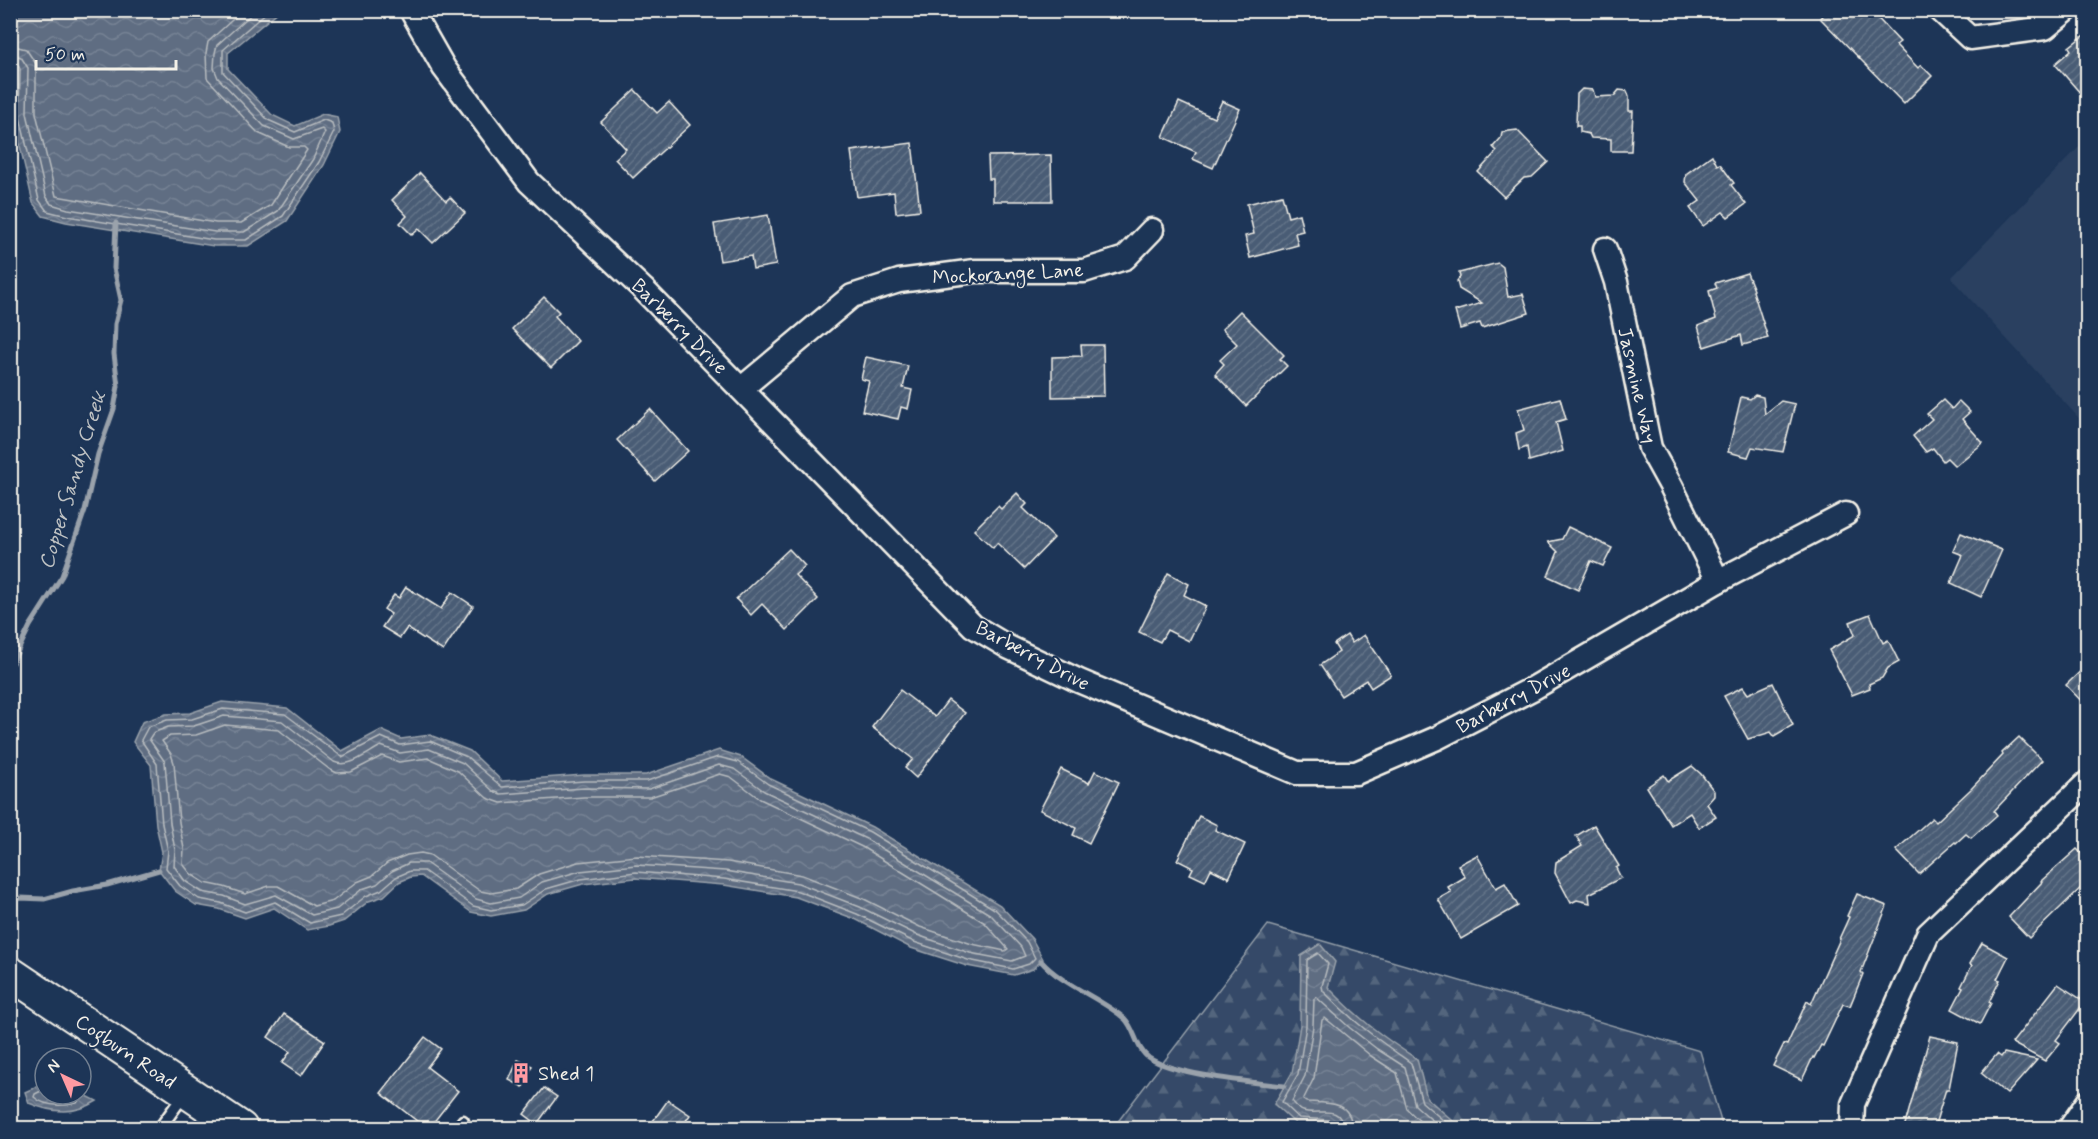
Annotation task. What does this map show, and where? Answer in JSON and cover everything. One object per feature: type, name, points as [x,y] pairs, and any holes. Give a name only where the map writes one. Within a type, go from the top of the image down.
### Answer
[{"type":"street","name":"Barberry Drive","points":[[411,10],[444,68],[529,182],[643,289],[973,626],[1008,647],[1079,681],[1297,773],[1356,773],[1437,738],[1575,666],[1718,581],[1846,514]]},
{"type":"street","points":[[1940,10],[1970,38],[2045,28],[2067,10]]},
{"type":"street","name":"Mockorange Lane","points":[[742,388],[852,296],[870,289],[898,281],[975,270],[1084,271],[1125,258],[1152,230]]},
{"type":"street","name":"Jasmine Way","points":[[1605,249],[1616,282],[1650,448],[1718,581]]},
{"type":"street","points":[[1852,1128],[1853,1104],[1928,934],[2088,782]]},
{"type":"street","name":"Cogburn Road","points":[[10,973],[241,1128]]},
{"type":"street","points":[[2070,1128],[2088,1102]]},
{"type":"lane","points":[[160,1128],[186,1091]]},
{"type":"shaded area","points":[[2087,139],[2087,427],[1951,278]]},
{"type":"green space","points":[[1268,925],[1700,1051],[1723,1128],[1113,1128]]},
{"type":"water","points":[[10,11],[279,11],[228,53],[228,69],[272,115],[295,126],[323,114],[337,117],[340,132],[324,165],[287,221],[248,246],[214,246],[66,222],[43,216],[33,203],[13,115],[15,71],[11,63]]},
{"type":"water","points":[[222,702],[287,708],[342,751],[381,730],[401,739],[430,735],[470,751],[502,781],[584,775],[646,775],[719,750],[741,757],[771,779],[872,827],[1000,905],[1032,939],[1043,959],[1033,969],[1014,975],[967,966],[911,948],[855,919],[796,897],[724,885],[635,878],[583,884],[548,894],[524,910],[491,916],[471,912],[421,876],[411,877],[399,882],[384,896],[369,901],[344,921],[307,930],[274,908],[245,918],[219,909],[196,905],[175,891],[159,870],[162,852],[156,825],[151,765],[133,742],[142,722],[166,714],[190,713]]},
{"type":"water","points":[[1320,944],[1335,962],[1328,987],[1370,1026],[1417,1059],[1427,1098],[1461,1128],[1344,1128],[1297,1125],[1274,1104],[1292,1073],[1300,1025],[1301,956]]},
{"type":"water","points":[[33,1088],[33,1104],[29,1103],[25,1092]]},
{"type":"water","points":[[38,1106],[89,1106],[63,1111]]},
{"type":"building","points":[[1827,10],[1870,10],[1900,42],[1896,45],[1918,68],[1921,65],[1932,76],[1904,104],[1820,18]]},
{"type":"building","points":[[2088,32],[2088,102],[2055,64],[2071,50],[2069,47]]},
{"type":"building","points":[[1582,89],[1593,90],[1595,97],[1614,96],[1619,90],[1627,91],[1629,111],[1633,111],[1631,151],[1611,151],[1611,139],[1591,138],[1589,134],[1580,132],[1580,126],[1576,126],[1577,94]]},
{"type":"building","points":[[635,90],[657,113],[669,102],[690,125],[633,178],[615,159],[626,149],[601,122]]},
{"type":"building","points":[[1222,101],[1240,109],[1213,168],[1193,159],[1196,152],[1163,137],[1179,102],[1214,118]]},
{"type":"building","points":[[1517,130],[1548,162],[1532,177],[1524,178],[1504,197],[1478,172],[1497,151],[1493,147],[1501,138],[1502,132]]},
{"type":"building","points":[[912,143],[920,210],[896,213],[894,192],[857,197],[851,151]]},
{"type":"building","points":[[1051,155],[1052,201],[993,201],[993,179],[989,179],[988,156]]},
{"type":"building","points":[[1712,155],[1717,165],[1720,164],[1734,183],[1731,185],[1746,204],[1728,217],[1723,212],[1703,226],[1690,208],[1700,201],[1685,182],[1686,174]]},
{"type":"building","points":[[420,173],[446,201],[450,197],[465,213],[433,243],[419,229],[412,235],[400,223],[407,216],[392,200]]},
{"type":"building","points":[[1282,195],[1288,217],[1299,214],[1303,231],[1295,233],[1298,245],[1250,258],[1245,236],[1254,234],[1247,204]]},
{"type":"building","points":[[768,215],[776,265],[753,269],[751,256],[720,261],[714,224]]},
{"type":"building","points":[[1498,263],[1503,267],[1508,297],[1523,294],[1529,313],[1482,328],[1480,323],[1460,329],[1455,311],[1482,303],[1459,289],[1457,281],[1460,277],[1459,273]]},
{"type":"building","points":[[1747,273],[1768,338],[1743,345],[1741,335],[1704,347],[1698,326],[1716,319],[1709,291],[1717,288],[1715,283]]},
{"type":"building","points":[[544,297],[559,312],[555,316],[578,341],[551,368],[512,329]]},
{"type":"building","points":[[1240,311],[1284,355],[1280,359],[1287,366],[1246,406],[1215,374],[1224,364],[1220,360],[1237,344],[1222,329]]},
{"type":"building","points":[[1081,345],[1103,345],[1104,396],[1052,397],[1052,357],[1082,356]]},
{"type":"building","points":[[866,357],[908,366],[903,388],[912,390],[908,409],[901,407],[898,419],[862,411],[869,381],[861,379]]},
{"type":"building","points":[[1755,395],[1763,397],[1765,414],[1781,401],[1795,404],[1783,452],[1752,447],[1748,457],[1728,452],[1741,397],[1750,399]]},
{"type":"building","points":[[1560,398],[1566,419],[1556,422],[1563,451],[1529,461],[1527,447],[1519,450],[1516,433],[1524,430],[1518,409]]},
{"type":"building","points":[[1943,400],[1952,409],[1959,401],[1970,412],[1962,419],[1983,443],[1955,466],[1947,458],[1943,461],[1933,448],[1926,452],[1913,436],[1932,419],[1927,414]]},
{"type":"building","points":[[650,409],[688,451],[655,481],[617,440]]},
{"type":"building","points":[[1017,493],[1027,504],[1023,508],[1054,538],[1024,569],[997,543],[993,548],[974,530],[998,506],[1001,509]]},
{"type":"building","points":[[1568,527],[1612,548],[1603,566],[1591,561],[1578,590],[1548,576],[1558,552],[1548,542],[1562,539]]},
{"type":"building","points":[[1961,533],[2002,550],[1981,597],[1951,583],[1963,555],[1953,551]]},
{"type":"building","points":[[789,549],[805,566],[795,575],[818,599],[787,630],[762,604],[751,615],[736,599]]},
{"type":"building","points":[[1168,573],[1189,584],[1184,595],[1206,606],[1189,641],[1167,630],[1160,642],[1139,632]]},
{"type":"building","points":[[406,587],[441,609],[452,592],[473,606],[443,651],[407,628],[400,638],[382,627],[391,614],[384,609],[394,595],[399,598]]},
{"type":"building","points":[[1870,614],[1883,643],[1888,640],[1899,662],[1888,668],[1882,678],[1869,684],[1870,688],[1852,695],[1829,650],[1855,635],[1850,622]]},
{"type":"building","points":[[1347,635],[1352,643],[1364,635],[1391,675],[1371,688],[1366,680],[1341,696],[1320,665],[1339,652],[1334,644]]},
{"type":"building","points":[[2088,664],[2088,708],[2066,685]]},
{"type":"building","points":[[1773,683],[1793,725],[1774,736],[1771,732],[1748,739],[1724,696],[1743,687],[1748,694]]},
{"type":"building","points":[[900,690],[935,717],[948,700],[965,713],[916,778],[905,768],[913,759],[872,727]]},
{"type":"building","points":[[2019,737],[2042,760],[1994,811],[1997,815],[1971,838],[1966,834],[1955,842],[1919,874],[1896,850],[1932,818],[1936,822],[1971,789]]},
{"type":"building","points":[[1692,766],[1714,791],[1714,796],[1707,804],[1716,817],[1699,828],[1690,813],[1671,825],[1647,787],[1664,775],[1668,781]]},
{"type":"building","points":[[1061,769],[1089,783],[1095,771],[1119,782],[1089,843],[1073,835],[1076,828],[1040,810]]},
{"type":"building","points":[[1199,816],[1217,825],[1215,830],[1245,844],[1229,878],[1211,869],[1205,881],[1190,874],[1193,868],[1177,860]]},
{"type":"building","points":[[1594,825],[1619,866],[1616,868],[1621,878],[1589,894],[1590,903],[1577,900],[1571,903],[1555,873],[1556,862],[1582,846],[1576,836]]},
{"type":"building","points":[[2077,849],[2088,860],[2088,881],[2029,938],[2009,917],[2041,881]]},
{"type":"building","points":[[1477,855],[1496,888],[1505,883],[1518,906],[1461,939],[1438,899],[1451,892],[1448,887],[1465,877],[1458,865]]},
{"type":"building","points":[[1857,894],[1887,906],[1850,1006],[1843,1004],[1823,1046],[1821,1045],[1813,1057],[1802,1080],[1773,1066],[1784,1044],[1787,1045],[1807,1001],[1811,1004]]},
{"type":"building","points":[[1982,943],[2008,957],[1997,979],[2000,980],[1989,1002],[1991,1003],[1980,1024],[1952,1009],[1963,988],[1961,987],[1972,965],[1970,964]]},
{"type":"building","points":[[2058,984],[2085,1002],[2056,1040],[2060,1043],[2045,1061],[2012,1043]]},
{"type":"building","points":[[284,1014],[325,1041],[301,1076],[282,1063],[290,1052],[268,1037]]},
{"type":"building","points":[[1930,1036],[1958,1042],[1949,1089],[1946,1089],[1934,1128],[1904,1128]]},
{"type":"building","points":[[425,1037],[441,1049],[427,1067],[458,1091],[429,1128],[381,1093]]},
{"type":"building","points":[[2004,1053],[2037,1060],[2007,1094],[1981,1073],[1997,1054],[2001,1057]]},
{"type":"building","name":"Shed 1","points":[[518,1060],[532,1066],[523,1087],[509,1080]]},
{"type":"building","points":[[544,1088],[557,1097],[537,1124],[524,1114]]},
{"type":"building","points":[[668,1100],[690,1115],[681,1128],[648,1128]]},
{"type":"waterway","name":"Copper Sandy Creek","points":[[10,667],[30,626],[62,576],[85,510],[98,454],[114,409],[118,386],[114,354],[115,324],[121,300],[114,268],[116,223]]},
{"type":"waterway","points":[[10,901],[20,898],[44,899],[107,885],[159,870]]},
{"type":"waterway","points":[[1041,961],[1070,984],[1105,1004],[1125,1019],[1141,1050],[1149,1058],[1161,1064],[1195,1073],[1284,1086]]},
{"type":"place","name":"Shed 1","points":[[521,1073]]}]
